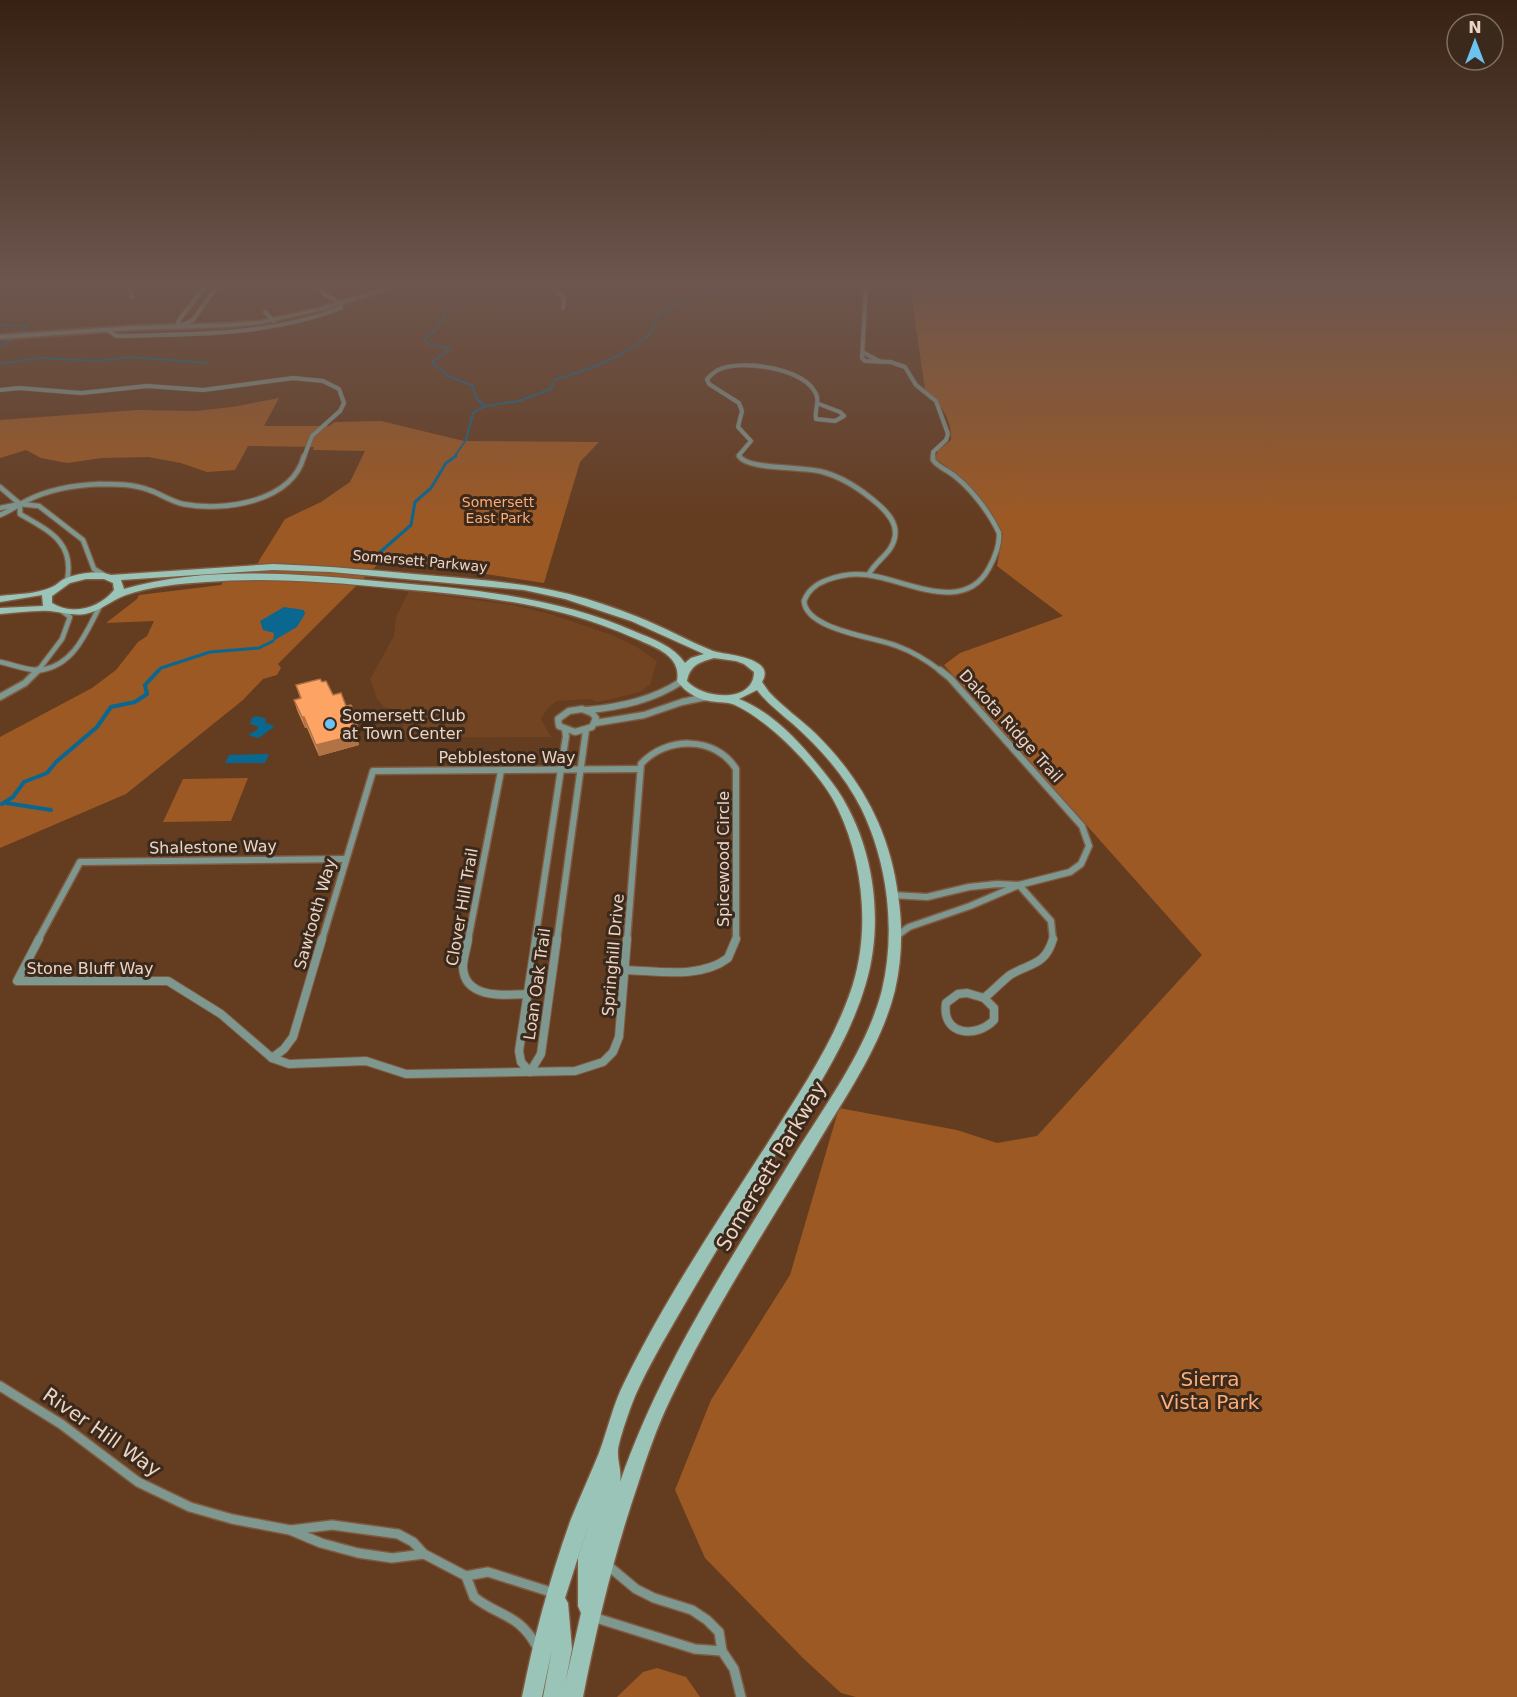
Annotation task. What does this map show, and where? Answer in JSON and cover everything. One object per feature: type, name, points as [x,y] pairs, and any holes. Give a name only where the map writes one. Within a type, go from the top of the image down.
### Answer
[{"type":"main road","name":"Somersett Parkway","points":[[67,580],[86,576],[108,577],[273,567],[331,569],[524,587],[568,597],[634,619],[714,655]]},
{"type":"main road","name":"Somersett Parkway","points":[[100,606],[116,595],[147,586],[192,580],[272,576],[498,596],[557,607],[607,622],[670,652],[680,659],[683,675]]},
{"type":"main road","points":[[108,577],[119,585],[116,595]]},
{"type":"main road","points":[[0,599],[33,596],[51,590],[67,580]]},
{"type":"main road","points":[[51,590],[46,600],[51,608]]},
{"type":"main road","points":[[0,611],[51,608],[62,611],[80,611],[100,606]]},
{"type":"main road","points":[[714,655],[739,657],[749,662],[756,668],[759,675],[757,682],[746,693],[726,698],[706,697],[691,691],[683,675],[695,660],[714,655]]},
{"type":"main road","name":"Somersett Parkway","points":[[573,1697],[589,1616],[604,1562],[661,1401],[718,1294],[850,1074],[879,1017],[892,974],[895,937],[892,894],[889,871],[873,821],[854,785],[815,740],[770,700],[757,682]]},
{"type":"main road","name":"Somersett Parkway","points":[[532,1697],[557,1594],[579,1526],[629,1391],[686,1286],[829,1054],[861,979],[867,944],[867,905],[862,867],[854,834],[844,809],[830,787],[788,740],[754,711],[740,702],[726,698]]},
{"type":"main road","points":[[589,1616],[587,1558],[611,1484],[609,1449]]},
{"type":"main road","points":[[554,1697],[562,1649],[557,1594]]},
{"type":"street","name":"Dakota Ridge Trail","points":[[892,364],[905,367],[916,385],[936,401],[948,434],[946,440],[933,452],[933,460],[938,466],[958,478],[997,529],[1000,537],[988,575],[980,583],[967,589],[948,592],[927,591],[869,574],[846,575],[819,583],[806,594],[804,600],[807,611],[822,623],[909,651],[941,670],[958,686],[1082,826],[1089,846],[1081,864],[1070,872],[1019,885],[970,906],[909,927],[895,937]]},
{"type":"street","points":[[819,404],[840,412],[844,416],[842,419],[826,422],[816,418],[820,397],[812,386],[794,375],[775,369],[732,366],[716,370],[707,379],[712,388],[732,397],[741,405],[742,413],[738,427],[751,441],[739,455],[743,462],[759,467],[808,468],[833,474],[857,486],[889,515],[894,523],[895,539],[892,547],[873,565],[869,574]]},
{"type":"street","points":[[0,390],[28,387],[57,393],[85,393],[150,385],[203,390],[278,378],[314,380],[339,389],[345,402],[339,411],[316,431],[307,447],[302,470],[295,478],[271,492],[244,501],[216,505],[188,504],[167,499],[142,488],[110,484],[67,488],[39,496],[0,515]]},
{"type":"street","points":[[0,487],[20,504],[20,514],[47,530],[62,543],[70,554],[67,580]]},
{"type":"street","points":[[0,508],[20,504],[39,506],[83,540],[94,568],[108,577]]},
{"type":"street","points":[[0,697],[21,686],[41,670],[65,660],[78,648],[100,606]]},
{"type":"street","points":[[41,670],[68,629],[70,617],[62,611]]},
{"type":"street","points":[[0,662],[41,670]]},
{"type":"street","points":[[587,710],[614,707],[658,696],[683,675]]},
{"type":"street","points":[[565,730],[586,730],[596,723],[644,715],[682,702],[706,697]]},
{"type":"street","name":"Loan Oak Trail","points":[[586,730],[541,1054],[530,1072],[521,1062],[519,1052],[561,770],[565,730],[557,722],[561,715],[577,709],[587,710]]},
{"type":"street","points":[[587,710],[594,714],[596,723]]},
{"type":"street","name":"Spicewood Circle","points":[[626,970],[702,969],[727,959],[736,940],[736,769],[731,760],[720,751],[708,747],[692,745],[669,747],[661,748],[645,758],[640,769]]},
{"type":"street","name":"Pebblestone Way","points":[[373,771],[640,769]]},
{"type":"street","name":"Springhill Drive","points":[[530,1072],[586,1070],[599,1066],[610,1057],[619,1037],[640,769]]},
{"type":"street","name":"Sawtooth Way","points":[[272,1058],[284,1049],[293,1037],[373,771]]},
{"type":"street","name":"Clover Hill Trail","points":[[501,771],[463,967],[464,976],[470,986],[493,995],[529,994]]},
{"type":"street","name":"Shalestone Way","points":[[17,981],[80,862],[346,859]]},
{"type":"street","name":"Dakota Ridge Trail","points":[[892,894],[927,897],[969,887],[998,884],[1019,885]]},
{"type":"street","points":[[984,998],[1011,975],[1036,964],[1049,951],[1052,943],[1054,936],[1051,921],[1019,885]]},
{"type":"street","name":"Stone Bluff Way","points":[[17,981],[168,981],[221,1014],[272,1058],[289,1064],[366,1062],[406,1074],[530,1072]]},
{"type":"street","points":[[967,993],[984,998],[990,1002],[995,1014],[991,1026],[985,1030],[961,1031],[948,1022],[944,1016],[946,1002],[951,998],[967,993]]},
{"type":"street","name":"River Hill Way","points":[[0,1386],[61,1424],[138,1482],[163,1496],[210,1514],[290,1530],[321,1543],[358,1553],[392,1558],[424,1554]]},
{"type":"street","name":"River Hill Way","points":[[290,1530],[332,1525],[398,1534],[413,1542],[424,1554],[466,1576]]},
{"type":"street","points":[[604,1562],[636,1589],[654,1598],[692,1610],[707,1620],[719,1632],[722,1651],[734,1669],[741,1697]]},
{"type":"street","points":[[541,1655],[535,1642],[517,1621],[475,1599],[467,1586],[466,1576],[480,1572],[495,1574],[557,1594]]},
{"type":"street","points":[[589,1616],[695,1649],[722,1651]]},
{"type":"shaded area","points":[[409,591],[512,605],[547,613],[612,635],[635,646],[657,661],[650,685],[640,692],[597,702],[589,699],[557,701],[548,708],[541,719],[551,737],[400,738],[406,714],[384,707],[377,699],[370,679],[394,636],[396,617]]},
{"type":"green space","name":"Sierra Vista Park","points":[[921,364],[1517,364],[1517,1697],[856,1697],[841,1693],[804,1659],[705,1558],[675,1490],[711,1400],[790,1275],[839,1108],[957,1130],[997,1143],[1037,1136],[1202,955],[944,665],[960,653],[1063,616],[997,566],[1003,534],[960,477],[935,458],[938,450],[951,440],[951,432],[944,412],[925,390]]},
{"type":"green space","name":"Somersett East Park","points":[[279,398],[264,426],[329,426],[335,422],[381,421],[464,441],[599,442],[580,462],[544,583],[472,572],[378,564],[278,664],[281,668],[277,675],[263,679],[243,700],[126,794],[0,848],[0,737],[92,688],[116,670],[138,642],[147,636],[154,621],[106,623],[139,595],[221,585],[223,582],[249,581],[285,519],[321,502],[350,482],[365,451],[313,450],[314,447],[248,446],[235,470],[207,472],[181,463],[148,457],[102,458],[67,463],[41,458],[26,450],[0,458],[0,420],[137,410],[196,411]]},
{"type":"green space","points":[[248,778],[231,821],[163,822],[183,779]]},
{"type":"green space","points":[[657,1668],[686,1677],[700,1697],[617,1697],[643,1672]]},
{"type":"water","points":[[284,607],[304,610],[305,614],[297,627],[273,641],[274,633],[263,630],[260,621]]},
{"type":"water","points":[[256,716],[265,718],[266,723],[275,726],[259,738],[248,735],[258,729],[257,726],[250,724],[252,718]]},
{"type":"water","points":[[269,754],[265,763],[225,763],[229,755]]},
{"type":"building","name":"Somersett Club at Town Center","points":[[320,679],[322,682],[326,681],[333,695],[341,693],[346,706],[351,705],[356,716],[350,717],[356,735],[316,745],[294,700],[301,698],[296,685]]},
{"type":"waterway","points":[[435,364],[448,376],[473,386],[476,398],[485,406]]},
{"type":"waterway","points":[[485,406],[519,401],[551,389],[555,379],[599,364]]},
{"type":"waterway","points":[[454,457],[466,440],[473,413],[485,406]]},
{"type":"waterway","points":[[378,554],[411,525],[415,502],[431,488],[446,463],[456,456]]},
{"type":"waterway","points":[[159,670],[210,652],[259,648],[273,641]]},
{"type":"waterway","points":[[2,804],[13,797],[24,782],[47,773],[56,762],[97,727],[111,707],[135,702],[147,694],[145,685],[159,670]]},
{"type":"waterway","points":[[6,803],[51,810]]},
{"type":"place","name":"Somersett Club at Town Center","points":[[330,724]]}]
